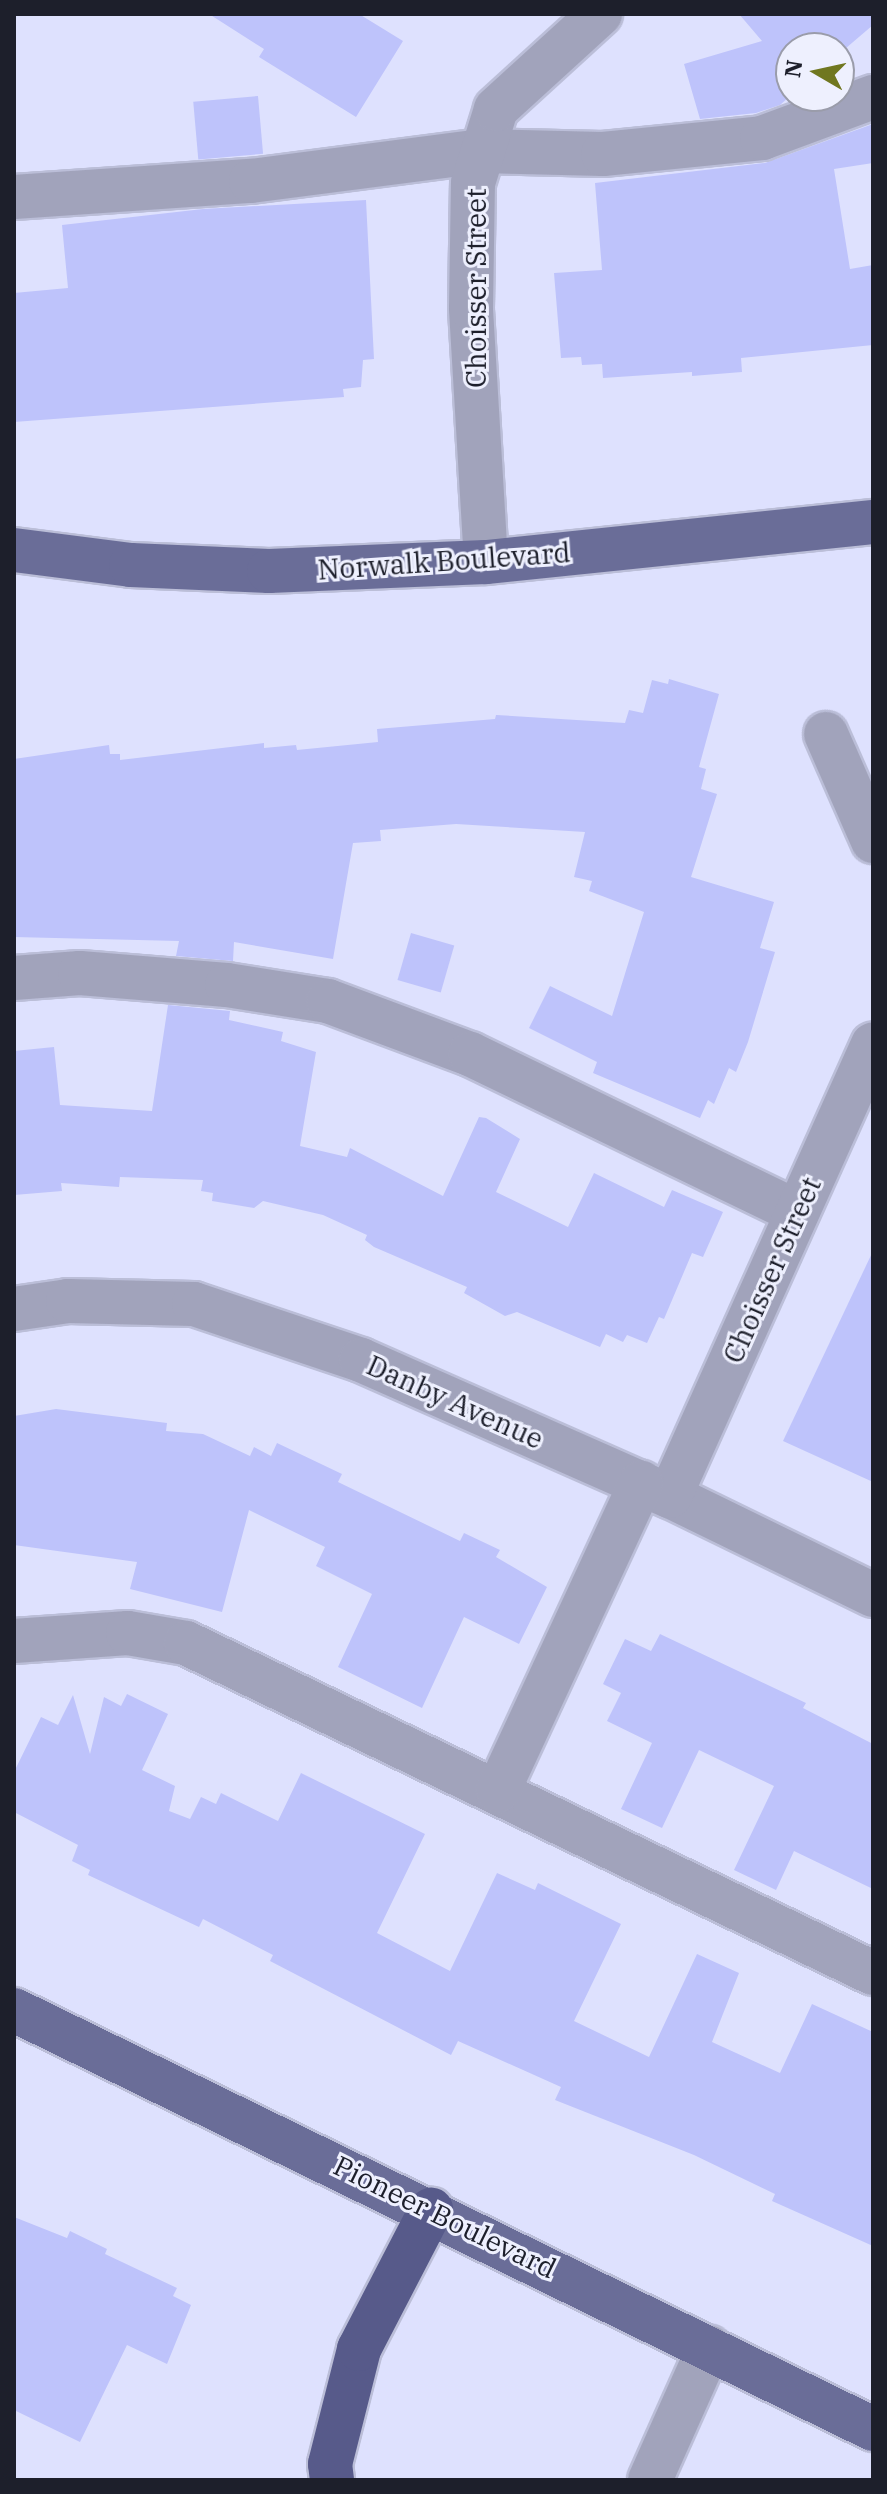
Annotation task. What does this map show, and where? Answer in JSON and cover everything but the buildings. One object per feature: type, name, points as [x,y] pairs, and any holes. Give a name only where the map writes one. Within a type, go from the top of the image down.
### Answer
[{"type":"highway","points":[[332,2480],[330,2464],[359,2349],[431,2210]]},
{"type":"main road","name":"Norwalk Boulevard","points":[[14,550],[131,565],[269,571],[486,562],[873,522]]},
{"type":"main road","name":"Pioneer Boulevard","points":[[14,2010],[431,2210],[873,2429]]},
{"type":"street","name":"Choisser Street","points":[[486,562],[471,308],[473,183],[496,109],[600,14]]},
{"type":"street","points":[[14,197],[251,181],[483,151],[603,154],[762,138],[873,97]]},
{"type":"street","points":[[826,734],[873,841]]},
{"type":"street","points":[[14,978],[80,973],[227,985],[328,1001],[470,1054],[797,1212]]},
{"type":"street","name":"Choisser Street","points":[[498,1791],[797,1212],[873,1044]]},
{"type":"street","name":"Danby Avenue","points":[[14,1309],[68,1301],[194,1304],[361,1360],[655,1490],[873,1595]]},
{"type":"street","points":[[14,1641],[128,1633],[186,1643],[873,1973]]},
{"type":"street","points":[[650,2480],[709,2348]]}]
